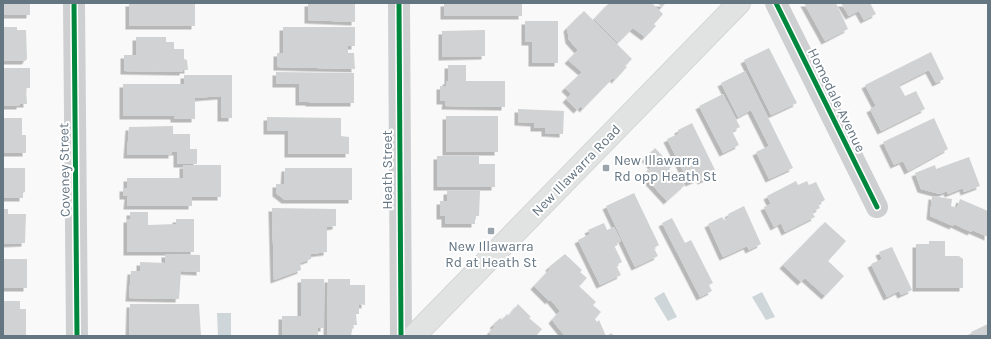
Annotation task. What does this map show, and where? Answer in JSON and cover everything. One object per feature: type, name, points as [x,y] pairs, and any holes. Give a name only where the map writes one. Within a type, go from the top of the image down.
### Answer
[{"type":"main road","name":"New Illawarra Road","points":[[414,336],[739,3]]},
{"type":"street","name":"Coveney Street","points":[[74,3],[77,336]]},
{"type":"street","name":"Heath Street","points":[[399,3],[400,336]]},
{"type":"street","name":"Homedale Avenue","points":[[776,3],[877,208]]},
{"type":"shaded area","points":[[664,292],[677,317],[668,321],[654,298]]},
{"type":"shaded area","points":[[762,292],[775,317],[766,320],[752,297]]},
{"type":"shaded area","points":[[217,313],[231,313],[231,336],[218,336]]},
{"type":"building","points":[[3,3],[30,3],[30,15],[3,15]]},
{"type":"building","points":[[129,3],[195,3],[195,26],[129,26]]},
{"type":"building","points":[[308,3],[355,3],[355,22],[308,20]]},
{"type":"building","points":[[444,3],[522,3],[522,16],[444,16]]},
{"type":"building","points":[[609,3],[652,3],[663,14],[654,24],[656,26],[645,37],[633,28],[618,43],[594,19]]},
{"type":"building","points":[[657,3],[666,3],[662,7]]},
{"type":"building","points":[[804,3],[836,3],[848,29],[825,41]]},
{"type":"building","points":[[841,3],[870,3],[876,14],[864,20],[859,11],[849,16]]},
{"type":"building","points":[[584,11],[632,59],[615,80],[613,78],[583,109],[581,106],[577,110],[566,99],[571,94],[565,88],[582,72],[568,60],[578,50],[569,40],[567,28]]},
{"type":"building","points":[[525,21],[558,21],[558,63],[532,63],[532,42],[525,42]]},
{"type":"building","points":[[3,27],[17,27],[17,30],[26,30],[27,59],[25,61],[3,61]]},
{"type":"building","points":[[283,27],[355,27],[355,46],[348,46],[348,53],[354,53],[355,69],[277,67],[277,53],[283,53]]},
{"type":"building","points":[[485,30],[485,56],[442,57],[442,31]]},
{"type":"building","points":[[136,37],[166,37],[166,42],[174,42],[174,49],[184,49],[184,59],[187,60],[188,70],[183,70],[183,72],[124,71],[124,55],[136,55]]},
{"type":"building","points":[[769,48],[797,103],[771,115],[744,60]]},
{"type":"building","points":[[931,52],[944,79],[936,83],[929,70],[899,85],[905,96],[916,91],[925,109],[881,131],[870,109],[876,106],[865,85]]},
{"type":"building","points":[[448,65],[466,65],[466,81],[505,81],[505,107],[445,106],[446,101],[440,101],[440,86],[446,86],[446,81],[448,81]]},
{"type":"building","points":[[3,68],[30,68],[30,88],[26,88],[27,104],[20,104],[20,106],[3,106]]},
{"type":"building","points":[[745,71],[793,168],[769,179],[756,152],[769,146],[751,110],[738,117],[721,83]]},
{"type":"building","points":[[276,72],[354,73],[354,103],[299,102],[299,84],[276,84]]},
{"type":"building","points":[[184,75],[232,75],[232,118],[221,118],[221,96],[195,98],[195,119],[174,119],[174,116],[123,116],[123,84],[184,84]]},
{"type":"building","points":[[723,94],[740,127],[732,131],[739,145],[723,153],[699,106]]},
{"type":"building","points":[[518,109],[564,111],[563,134],[545,133],[545,128],[534,128],[534,123],[518,122]]},
{"type":"building","points":[[446,116],[498,116],[498,152],[446,152]]},
{"type":"building","points":[[267,117],[341,118],[341,136],[349,137],[349,154],[288,154],[288,131],[267,131]]},
{"type":"building","points":[[3,118],[22,118],[22,135],[26,135],[26,153],[3,153]]},
{"type":"building","points":[[934,118],[948,149],[908,171],[903,161],[894,165],[883,142]]},
{"type":"building","points":[[692,123],[717,174],[701,181],[700,178],[689,183],[667,139],[678,134],[678,130]]},
{"type":"building","points":[[173,126],[173,134],[190,134],[190,149],[197,149],[197,164],[177,164],[177,152],[172,152],[172,155],[127,155],[129,127]]},
{"type":"building","points":[[655,148],[672,166],[669,169],[685,185],[667,201],[643,175],[652,166],[645,158]]},
{"type":"building","points":[[437,156],[479,156],[479,164],[495,164],[495,187],[437,187]]},
{"type":"building","points":[[969,157],[980,186],[964,192],[963,188],[948,194],[947,191],[940,194],[921,189],[915,173],[935,165],[936,169]]},
{"type":"building","points":[[183,165],[221,165],[221,197],[192,197],[192,206],[127,206],[128,196],[123,196],[123,188],[127,188],[127,178],[183,178]]},
{"type":"building","points":[[3,168],[25,168],[25,192],[23,193],[23,198],[3,198]]},
{"type":"building","points":[[285,168],[352,168],[352,200],[285,200],[276,193],[276,184],[284,184]]},
{"type":"building","points":[[796,181],[798,185],[807,181],[809,185],[816,182],[825,200],[818,204],[820,208],[812,212],[815,217],[785,232],[781,223],[774,227],[764,207],[771,204],[767,196]]},
{"type":"building","points":[[447,191],[480,191],[479,216],[475,216],[475,224],[445,224],[445,216],[440,216],[440,201],[447,201]]},
{"type":"building","points":[[634,193],[659,245],[654,248],[658,256],[635,267],[606,206]]},
{"type":"building","points":[[932,196],[952,199],[951,206],[957,208],[960,199],[988,211],[988,237],[972,230],[971,232],[954,224],[953,226],[930,216]]},
{"type":"building","points":[[744,206],[761,244],[749,250],[747,246],[723,257],[708,224],[722,217],[724,220],[729,217],[728,214]]},
{"type":"building","points":[[272,208],[336,209],[336,226],[327,227],[327,252],[311,254],[311,259],[300,263],[301,270],[274,280]]},
{"type":"building","points":[[3,209],[8,209],[8,214],[26,214],[25,243],[3,244]]},
{"type":"building","points":[[130,212],[148,212],[148,225],[176,224],[176,219],[194,219],[194,252],[127,252],[127,219],[130,219]]},
{"type":"building","points":[[672,218],[685,243],[691,240],[713,283],[709,285],[712,291],[700,297],[662,223]]},
{"type":"building","points":[[825,222],[846,241],[828,261],[844,276],[825,296],[805,278],[801,282],[783,265]]},
{"type":"building","points":[[604,223],[607,230],[614,227],[621,241],[614,245],[622,262],[616,265],[621,275],[600,285],[578,240],[590,234],[588,230]]},
{"type":"building","points":[[929,241],[945,241],[945,256],[959,256],[963,259],[963,288],[916,288],[916,244],[929,244]]},
{"type":"building","points":[[892,247],[912,290],[901,295],[899,291],[887,297],[871,264],[882,259],[879,252]]},
{"type":"building","points":[[165,254],[200,255],[200,272],[181,271],[179,299],[129,298],[131,271],[140,271],[140,262],[165,263]]},
{"type":"building","points":[[565,254],[582,270],[580,272],[587,278],[579,286],[596,302],[593,305],[601,312],[595,319],[597,322],[599,320],[606,336],[565,336],[552,320],[560,311],[550,299],[549,301],[534,286],[550,269],[549,267]]},
{"type":"building","points":[[3,259],[27,259],[27,288],[3,288]]},
{"type":"building","points":[[301,279],[324,279],[324,328],[318,328],[318,336],[282,336],[282,316],[301,316]]},
{"type":"building","points":[[328,279],[350,279],[350,285],[365,285],[365,305],[359,304],[359,314],[356,314],[357,325],[353,325],[351,336],[327,336]]},
{"type":"building","points":[[3,301],[20,301],[20,309],[26,309],[26,336],[3,336]]},
{"type":"building","points":[[130,304],[199,304],[201,336],[129,336]]},
{"type":"building","points":[[518,304],[531,317],[529,318],[542,329],[536,336],[492,336],[489,333],[495,326],[493,325],[500,318],[502,320],[507,314],[509,316]]},
{"type":"building","points":[[988,324],[988,336],[973,336],[971,332]]},
{"type":"building","points":[[612,333],[613,336],[606,336]]},
{"type":"cycle path","points":[[74,3],[77,336]]},
{"type":"cycle path","points":[[399,3],[401,336]]},
{"type":"cycle path","points":[[776,3],[877,207]]},
{"type":"place","name":"New Illawarra Rd opp Heath St","points":[[606,168]]},
{"type":"place","name":"New Illawarra Rd at Heath St","points":[[491,231]]}]
